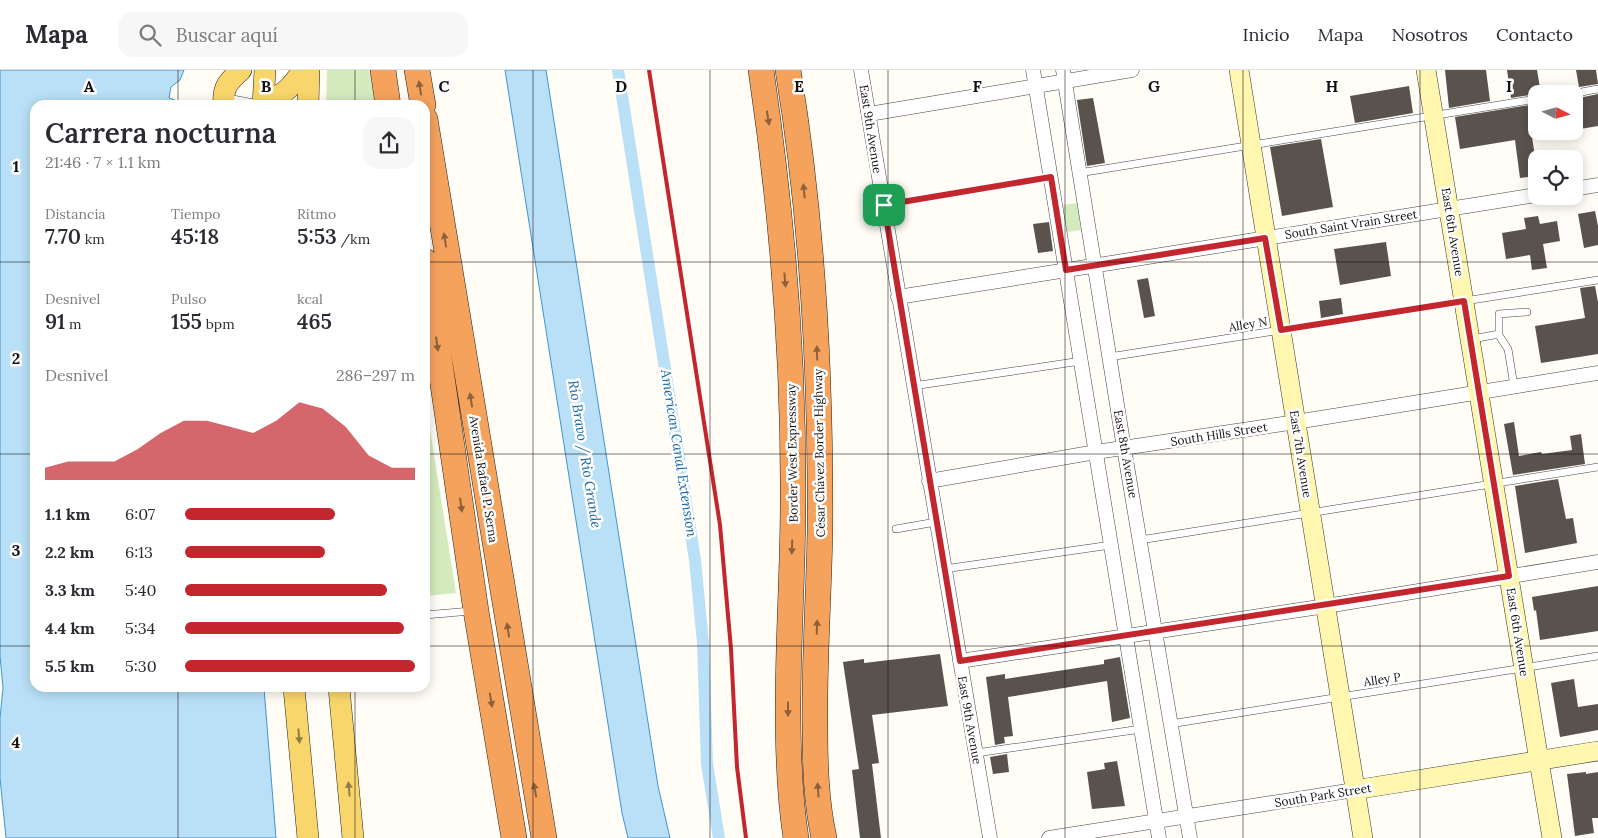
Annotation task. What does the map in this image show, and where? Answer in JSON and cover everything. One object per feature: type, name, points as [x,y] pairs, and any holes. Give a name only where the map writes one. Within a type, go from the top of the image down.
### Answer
[{"type":"highway","points":[[417,70],[422,100]]},
{"type":"highway","name":"Border West Expressway","points":[[761,70],[770,128],[781,229],[792,398],[793,525],[788,648],[788,750],[789,782],[796,838]]},
{"type":"highway","name":"César Chávez Border Highway","points":[[788,70],[809,235],[817,337],[820,556],[815,692],[815,759],[820,819],[824,838]]},
{"type":"highway","name":"Avenida Rafael P. Serna","points":[[430,150],[544,838]]},
{"type":"highway","points":[[430,311],[476,610],[514,838]]},
{"type":"main road","points":[[224,100],[228,82],[241,70]]},
{"type":"main road","points":[[263,100],[264,70]]},
{"type":"main road","points":[[273,100],[283,95],[303,70]]},
{"type":"main road","points":[[308,100],[309,70]]},
{"type":"main road","points":[[294,692],[308,838]]},
{"type":"main road","points":[[339,692],[353,838]]},
{"type":"street","name":"East 9th Avenue","points":[[861,70],[990,838]]},
{"type":"street","points":[[1033,70],[1159,838]]},
{"type":"street","points":[[868,114],[1036,86],[1064,76],[1132,70]]},
{"type":"street","name":"East 7th Avenue","points":[[1238,70],[1363,838]]},
{"type":"street","name":"East 6th Avenue","points":[[1426,70],[1552,838]]},
{"type":"street","name":"East 8th Avenue","points":[[1064,76],[1190,838]]},
{"type":"street","points":[[1583,188],[1598,185]]},
{"type":"street","name":"South Saint Vrain Street","points":[[898,297],[1528,196]]},
{"type":"street","name":"South Hills Street","points":[[929,481],[1096,452],[1598,373]]},
{"type":"street","points":[[960,661],[1326,606],[1598,562]]},
{"type":"street","name":"South Park Street","points":[[1049,838],[1598,751]]},
{"type":"lane","points":[[1583,92],[1598,89]]},
{"type":"lane","points":[[1080,173],[1528,100]]},
{"type":"lane","points":[[884,205],[1051,177]]},
{"type":"lane","name":"Alley N","points":[[1109,357],[1598,280]]},
{"type":"lane","points":[[1514,386],[1508,349],[1498,334],[1500,314],[1527,312]]},
{"type":"lane","points":[[1471,340],[1498,334]]},
{"type":"lane","points":[[913,386],[1081,361]]},
{"type":"lane","points":[[1140,540],[1598,467]]},
{"type":"lane","points":[[896,529],[936,522]]},
{"type":"lane","points":[[944,569],[1112,546]]},
{"type":"lane","points":[[430,615],[476,610]]},
{"type":"lane","name":"Alley P","points":[[1170,724],[1598,656]]},
{"type":"lane","points":[[976,753],[1141,729]]},
{"type":"green space","points":[[327,70],[373,70],[378,100],[326,100]]},
{"type":"green space","points":[[1077,203],[1081,230],[1067,232],[1063,205]]},
{"type":"green space","points":[[430,429],[456,593],[430,596]]},
{"type":"water","points":[[0,70],[184,70],[180,80],[171,87],[169,98],[175,100],[30,100],[30,692],[264,692],[276,838],[6,838],[0,778],[0,718],[3,688],[0,656]]},
{"type":"water","name":"Río Bravo / Rio Grande","points":[[505,70],[546,70],[658,786],[670,838],[628,838],[622,813]]},
{"type":"building","points":[[1445,70],[1486,70],[1490,101],[1449,108]]},
{"type":"building","points":[[1507,70],[1537,70],[1540,85],[1528,85],[1528,95],[1511,98]]},
{"type":"building","points":[[1576,70],[1596,70],[1598,84],[1583,86],[1579,85]]},
{"type":"building","points":[[1409,86],[1413,113],[1355,123],[1350,96]]},
{"type":"building","points":[[1598,94],[1598,126],[1583,128],[1583,97]]},
{"type":"building","points":[[1093,98],[1105,163],[1087,166],[1077,100]]},
{"type":"building","points":[[1528,105],[1528,140],[1532,140],[1534,150],[1528,150],[1528,177],[1520,178],[1515,140],[1460,149],[1455,117]]},
{"type":"building","points":[[1321,139],[1333,207],[1282,216],[1270,147]]},
{"type":"building","points":[[1595,211],[1598,226],[1598,245],[1584,248],[1578,214]]},
{"type":"building","points":[[1538,216],[1540,224],[1557,221],[1560,241],[1543,244],[1547,268],[1532,270],[1530,255],[1506,259],[1502,233],[1526,229],[1524,218]]},
{"type":"building","points":[[1049,222],[1053,251],[1038,253],[1033,224]]},
{"type":"building","points":[[1386,242],[1391,276],[1340,285],[1334,249]]},
{"type":"building","points":[[1148,278],[1155,316],[1144,318],[1137,280]]},
{"type":"building","points":[[1595,286],[1598,302],[1598,354],[1541,363],[1535,326],[1585,318],[1580,288]]},
{"type":"building","points":[[1341,298],[1343,314],[1321,318],[1319,301]]},
{"type":"building","points":[[1514,422],[1519,456],[1572,450],[1570,436],[1581,434],[1585,464],[1513,475],[1504,424]]},
{"type":"building","points":[[1558,479],[1566,519],[1573,518],[1577,543],[1525,553],[1515,486]]},
{"type":"building","points":[[1598,586],[1598,631],[1540,640],[1536,610],[1534,611],[1532,597]]},
{"type":"building","points":[[940,654],[948,706],[872,715],[879,763],[872,764],[881,838],[860,838],[852,770],[859,769],[843,662],[864,659],[864,663]]},
{"type":"building","points":[[1120,657],[1130,718],[1112,722],[1107,681],[1008,697],[1013,736],[1004,737],[1005,743],[995,745],[986,677],[1005,674],[1005,679],[1104,664],[1104,660]]},
{"type":"building","points":[[1574,679],[1578,707],[1598,704],[1598,730],[1560,737],[1551,683]]},
{"type":"building","points":[[1007,754],[1009,772],[993,774],[990,757]]},
{"type":"building","points":[[1117,761],[1125,806],[1092,809],[1087,772],[1105,769],[1104,763]]},
{"type":"building","points":[[1586,772],[1586,774],[1598,772],[1598,818],[1592,818],[1594,833],[1575,836],[1567,774]]},
{"type":"waterway","name":"American Canal Extension","points":[[618,70],[695,560],[703,643],[707,764],[719,838]]},
{"type":"railway","points":[[649,70],[720,525],[731,649],[737,767],[746,838]]},
{"type":"route","points":[[1051,177],[1066,270],[1265,238],[1281,330],[1464,301],[1509,576],[1326,606],[960,661],[884,205],[1051,177]]}]
